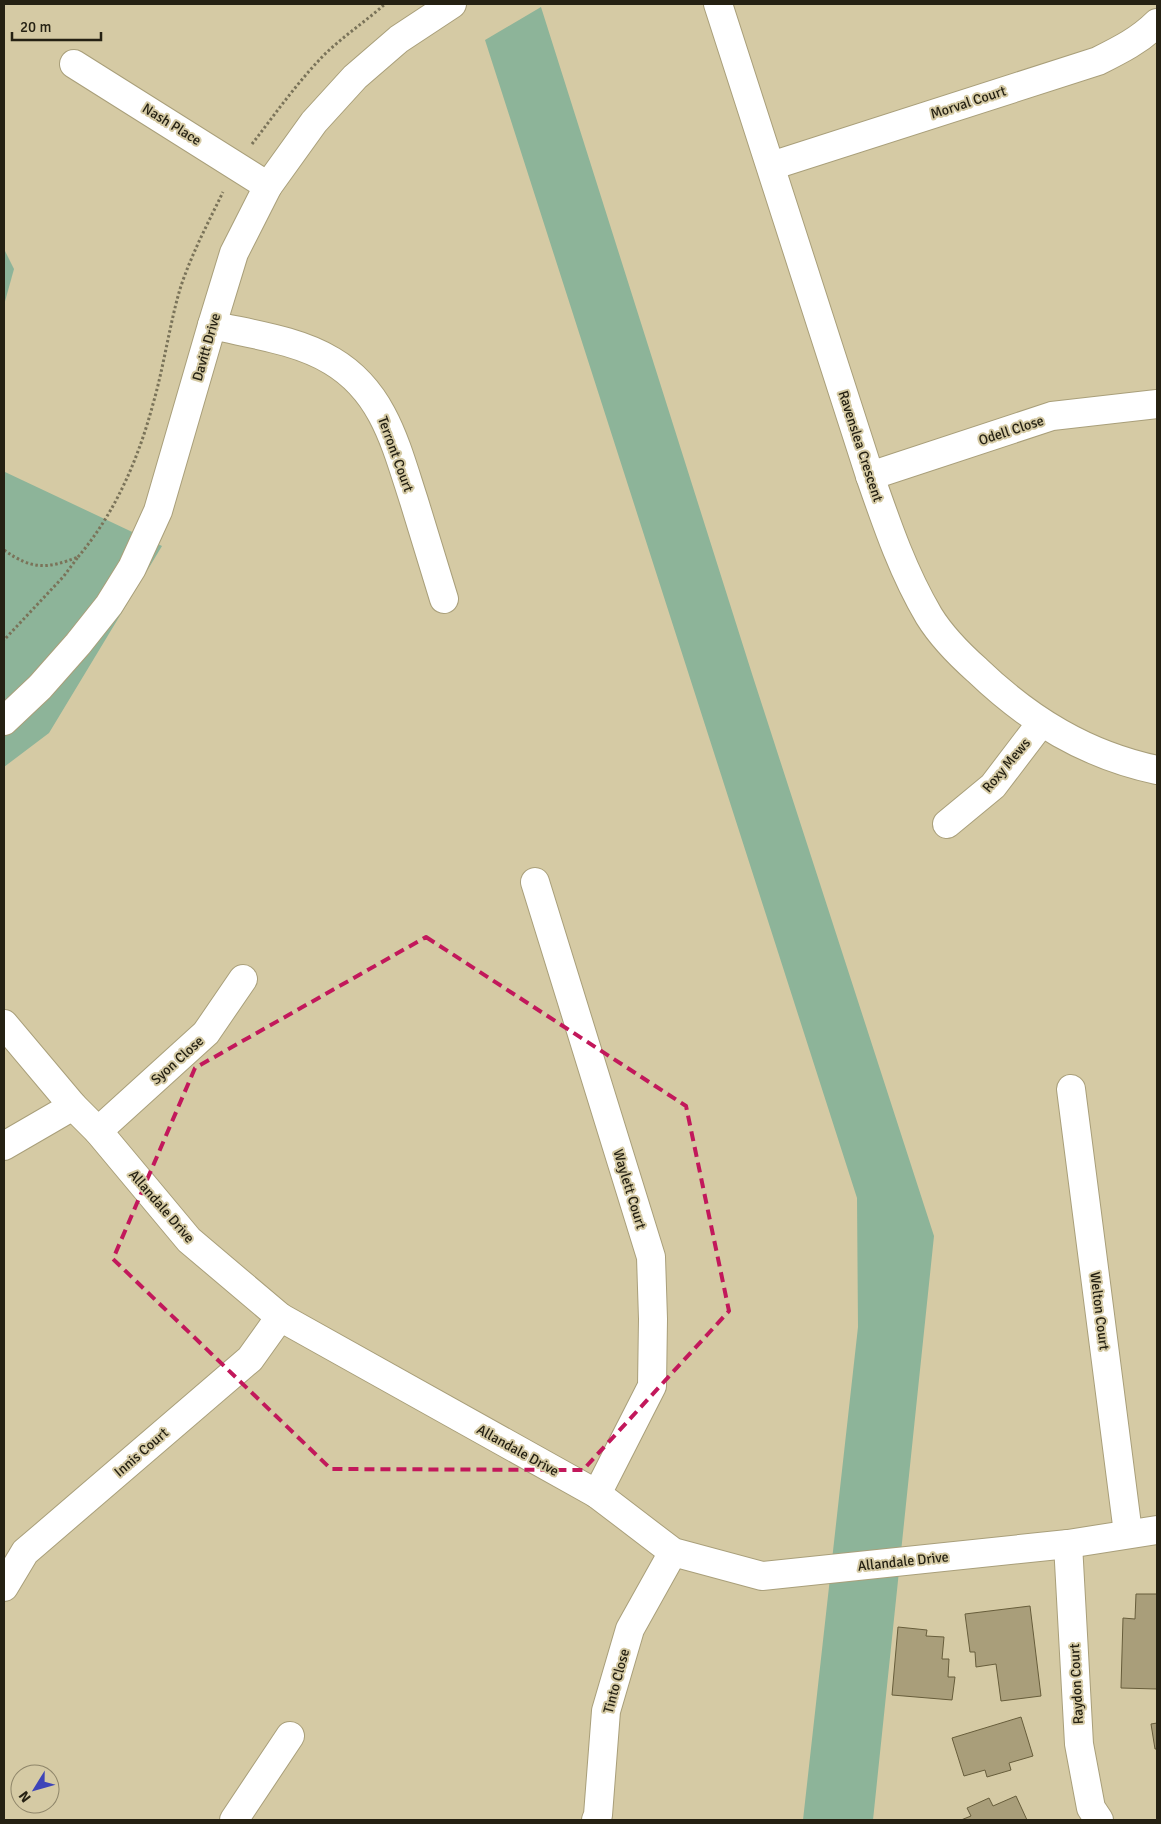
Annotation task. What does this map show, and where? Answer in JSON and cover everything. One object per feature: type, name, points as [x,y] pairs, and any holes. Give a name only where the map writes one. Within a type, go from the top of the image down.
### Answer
[{"type":"street","name":"Davitt Drive","points":[[4,721],[40,686],[78,644],[109,604],[132,568],[158,511],[234,252],[268,186],[314,122],[355,77],[399,39],[452,4]]},
{"type":"street","name":"Ravenslea Crescent","points":[[718,4],[870,476],[893,542],[930,618],[956,652],[994,687],[1041,723],[1085,747],[1134,765],[1157,770]]},
{"type":"street","name":"Morval Court","points":[[771,166],[1098,61],[1146,34],[1157,23]]},
{"type":"street","name":"Nash Place","points":[[74,64],[268,186]]},
{"type":"street","name":"Terront Court","points":[[212,325],[300,346],[331,360],[356,377],[383,415],[395,441],[444,599]]},
{"type":"street","name":"Odell Close","points":[[870,476],[1052,416],[1157,404]]},
{"type":"street","name":"Roxy Mews","points":[[947,824],[993,786],[1041,723]]},
{"type":"street","name":"Waylett Court","points":[[535,882],[650,1257],[653,1320],[652,1386],[597,1494]]},
{"type":"street","name":"Syon Close","points":[[98,1131],[206,1033],[243,979]]},
{"type":"street","name":"Allandale Drive","points":[[4,1024],[73,1106],[98,1131],[189,1240],[280,1317],[597,1494],[673,1552],[762,1576],[1068,1544],[1128,1533],[1157,1530]]},
{"type":"street","name":"Welton Court","points":[[1071,1089],[1128,1533]]},
{"type":"street","points":[[4,1146],[73,1106]]},
{"type":"street","name":"Innis Court","points":[[4,1587],[25,1552],[250,1359],[280,1317]]},
{"type":"street","name":"Raydon Court","points":[[1068,1544],[1079,1744],[1091,1808],[1098,1820]]},
{"type":"street","name":"Tinto Close","points":[[596,1820],[598,1815],[606,1711],[630,1629],[673,1552]]},
{"type":"street","points":[[234,1820],[290,1736]]},
{"type":"path","points":[[371,16],[385,4]]},
{"type":"path","points":[[4,640],[64,576],[94,539],[111,511],[140,446]]},
{"type":"path","points":[[4,550],[18,560],[38,567],[58,566],[78,558]]},
{"type":"highlighted area","points":[[426,937],[686,1106],[729,1311],[583,1470],[331,1469],[113,1259],[195,1068]]},
{"type":"green space","points":[[541,7],[753,677],[934,1236],[873,1820],[803,1820],[858,1327],[857,1198],[485,40]]},
{"type":"green space","points":[[4,249],[14,269],[4,305]]},
{"type":"green space","points":[[4,456],[5,472],[162,546],[49,733],[4,767]]},
{"type":"building","points":[[1136,1594],[1157,1594],[1157,1689],[1121,1688],[1123,1618],[1135,1619]]},
{"type":"building","points":[[1030,1606],[1041,1696],[1001,1701],[996,1664],[976,1667],[975,1652],[970,1652],[965,1614]]},
{"type":"building","points":[[898,1627],[927,1630],[926,1636],[944,1637],[942,1659],[949,1659],[948,1677],[955,1677],[952,1700],[892,1695]]},
{"type":"building","points":[[1021,1717],[1033,1756],[1009,1763],[1011,1770],[987,1777],[985,1770],[964,1776],[952,1738]]},
{"type":"building","points":[[1157,1723],[1157,1749],[1155,1749],[1151,1724]]},
{"type":"building","points":[[1016,1796],[1027,1820],[961,1820],[971,1816],[967,1808],[989,1798],[993,1806]]}]
